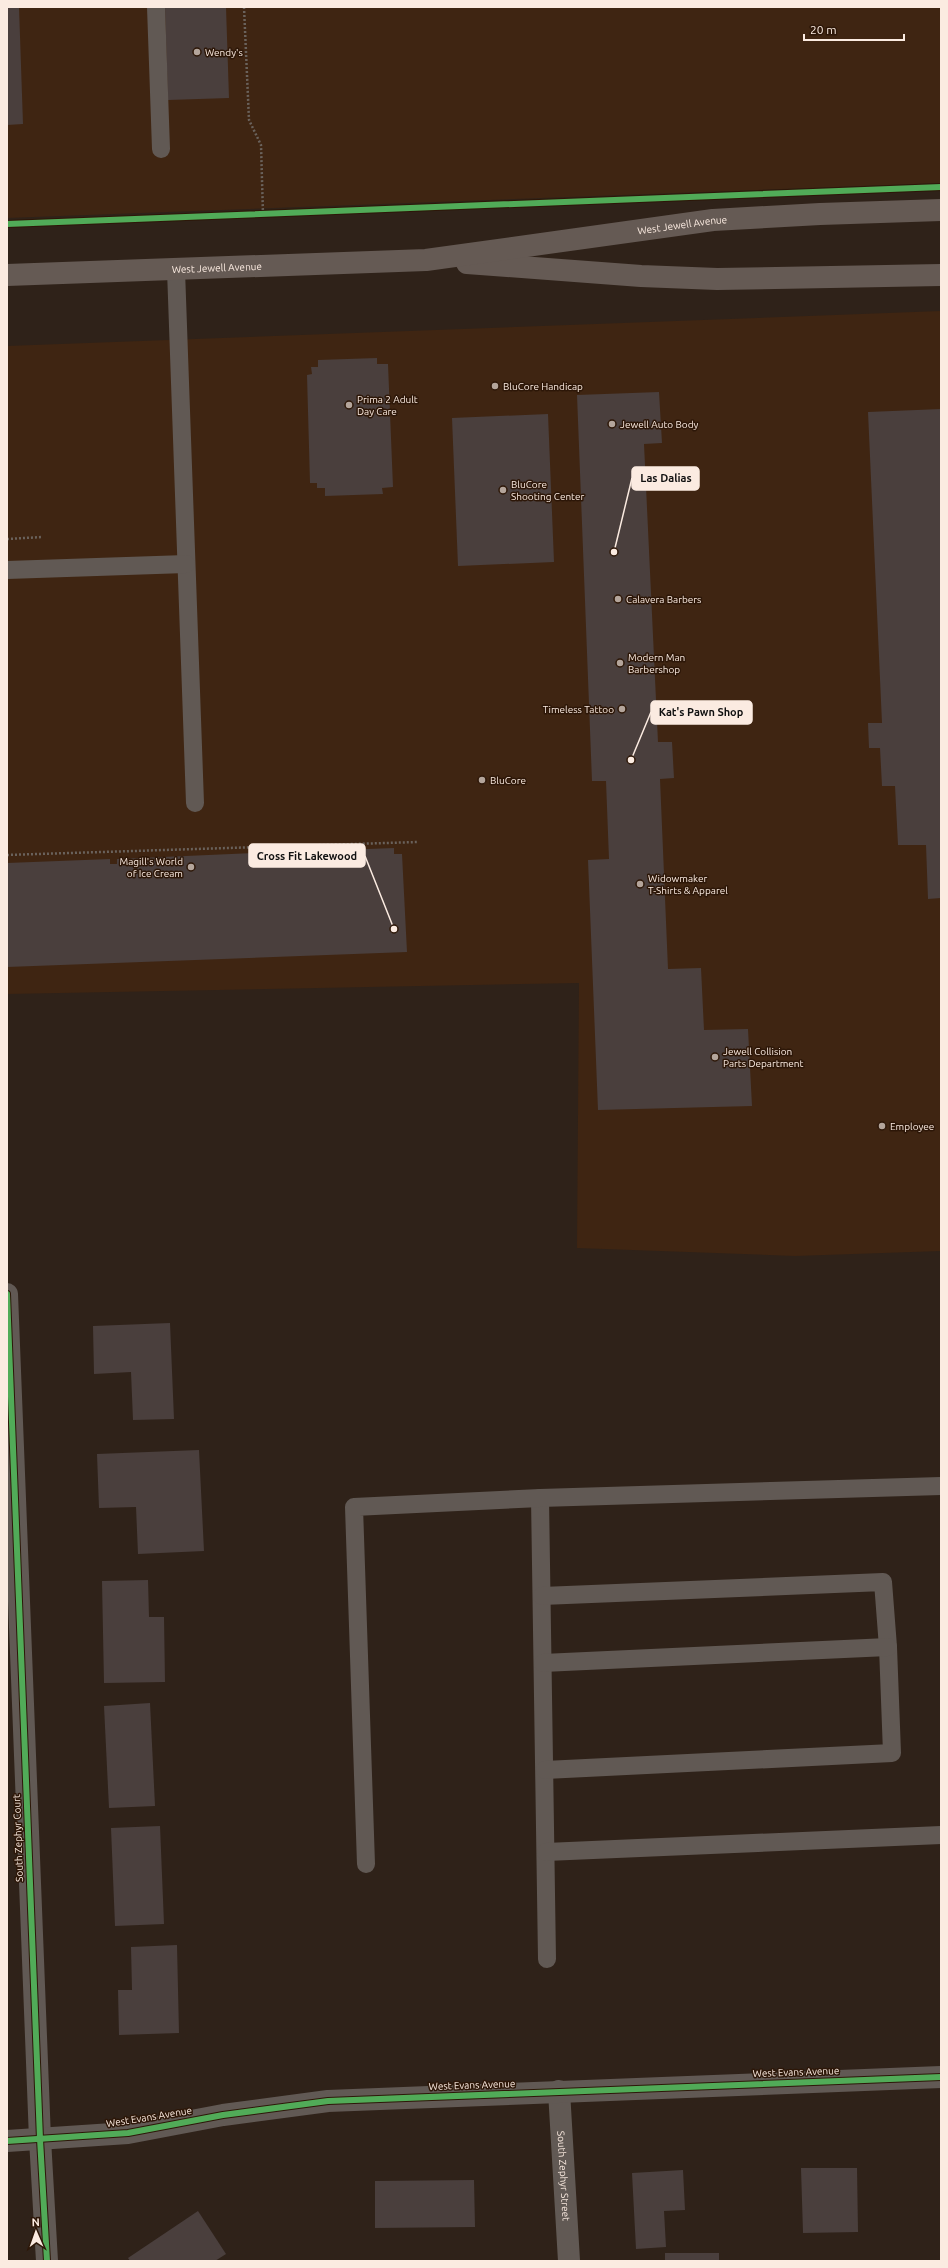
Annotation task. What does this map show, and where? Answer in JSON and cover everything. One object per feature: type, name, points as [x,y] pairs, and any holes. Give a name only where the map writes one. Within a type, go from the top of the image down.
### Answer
[{"type":"main road","name":"West Jewell Avenue","points":[[7,275],[426,260],[713,220],[820,214],[941,210]]},
{"type":"main road","name":"West Jewell Avenue","points":[[426,260],[641,276],[718,279],[941,275]]},
{"type":"street","name":"South Zephyr Court","points":[[8,1294],[40,2139],[47,2261]]},
{"type":"street","name":"West Evans Avenue","points":[[7,2141],[128,2133],[224,2116],[328,2101],[941,2076]]},
{"type":"street","name":"South Zephyr Street","points":[[559,2091],[569,2261]]},
{"type":"lane","points":[[156,7],[161,149]]},
{"type":"lane","points":[[176,270],[195,803]]},
{"type":"lane","points":[[7,570],[186,564]]},
{"type":"lane","points":[[366,1864],[354,1507],[540,1498],[941,1486]]},
{"type":"lane","points":[[540,1498],[548,1959]]},
{"type":"lane","points":[[542,1596],[883,1582],[888,1647],[892,1753],[545,1770]]},
{"type":"lane","points":[[543,1663],[888,1647]]},
{"type":"lane","points":[[546,1852],[941,1835]]},
{"type":"path","points":[[244,7],[248,120],[261,145],[264,215]]},
{"type":"path","points":[[256,215],[271,214]]},
{"type":"path","points":[[7,539],[42,537]]},
{"type":"path","points":[[7,855],[417,842]]},
{"type":"shaded area","points":[[7,7],[941,7],[941,183],[7,218]]},
{"type":"shaded area","points":[[941,311],[941,1251],[795,1256],[577,1248],[579,983],[7,994],[7,346]]},
{"type":"building","points":[[7,7],[19,7],[23,124],[7,125]]},
{"type":"building","name":"Wendy's","points":[[165,7],[226,7],[229,98],[168,100]]},
{"type":"building","name":"Prima 2 Adult Day Care","points":[[377,358],[377,364],[388,364],[393,487],[382,488],[383,494],[325,496],[325,488],[317,488],[317,483],[310,483],[307,375],[312,374],[311,367],[318,367],[318,360]]},
{"type":"building","points":[[659,392],[662,443],[644,444],[658,742],[672,742],[674,778],[660,779],[668,969],[701,968],[704,1030],[748,1029],[752,1106],[598,1110],[588,860],[609,859],[606,781],[592,781],[577,395]]},
{"type":"building","points":[[941,409],[941,898],[928,899],[926,845],[898,845],[895,786],[882,786],[880,748],[869,748],[868,723],[882,723],[868,412]]},
{"type":"building","name":"BluCore Shooting Center","points":[[548,414],[554,562],[458,566],[452,418]]},
{"type":"building","points":[[394,848],[394,854],[402,854],[407,952],[7,967],[7,863],[110,859],[110,864],[117,864],[117,859],[254,853],[255,858],[262,858],[262,853]]},
{"type":"building","points":[[170,1323],[174,1419],[133,1420],[131,1372],[94,1374],[93,1326]]},
{"type":"building","points":[[199,1450],[204,1551],[138,1554],[136,1507],[99,1508],[97,1454]]},
{"type":"building","points":[[148,1580],[149,1617],[164,1617],[165,1682],[104,1683],[102,1581]]},
{"type":"building","points":[[150,1703],[155,1806],[109,1808],[104,1706]]},
{"type":"building","points":[[160,1826],[164,1924],[115,1926],[111,1828]]},
{"type":"building","points":[[177,1945],[179,2033],[119,2035],[118,1990],[132,1990],[131,1947]]},
{"type":"building","points":[[801,2168],[857,2168],[858,2232],[803,2233]]},
{"type":"building","points":[[683,2170],[685,2210],[664,2211],[666,2247],[636,2249],[632,2173]]},
{"type":"building","points":[[474,2180],[475,2227],[375,2228],[375,2181]]},
{"type":"building","points":[[198,2211],[226,2254],[215,2261],[130,2261],[128,2258]]},
{"type":"building","points":[[665,2253],[719,2253],[719,2261],[665,2261]]},
{"type":"cycle path","points":[[7,224],[941,187]]},
{"type":"cycle path","points":[[7,1294],[40,2139],[47,2261]]},
{"type":"cycle path","points":[[7,2141],[128,2133],[223,2115],[328,2101],[941,2077]]},
{"type":"place","name":"Wendy's","points":[[197,52]]},
{"type":"place","name":"BluCore Handicap","points":[[495,386]]},
{"type":"place","name":"Prima 2 Adult Day Care","points":[[349,405]]},
{"type":"place","name":"Jewell Auto Body","points":[[612,424]]},
{"type":"place","name":"BluCore Shooting Center","points":[[503,490]]},
{"type":"place","name":"Las Dalias","points":[[614,552]]},
{"type":"place","name":"Calavera Barbers","points":[[618,599]]},
{"type":"place","name":"Modern Man Barbershop","points":[[620,663]]},
{"type":"place","name":"Timeless Tattoo","points":[[622,709]]},
{"type":"place","name":"Kat's Pawn Shop","points":[[631,760]]},
{"type":"place","name":"BluCore","points":[[482,780]]},
{"type":"place","name":"Magill's World of Ice Cream","points":[[191,867]]},
{"type":"place","name":"Widowmaker T-Shirts & Apparel","points":[[640,884]]},
{"type":"place","name":"Cross Fit Lakewood","points":[[394,929]]},
{"type":"place","name":"Jewell Collision Parts Department","points":[[715,1057]]},
{"type":"place","name":"Employee","points":[[882,1126]]}]
